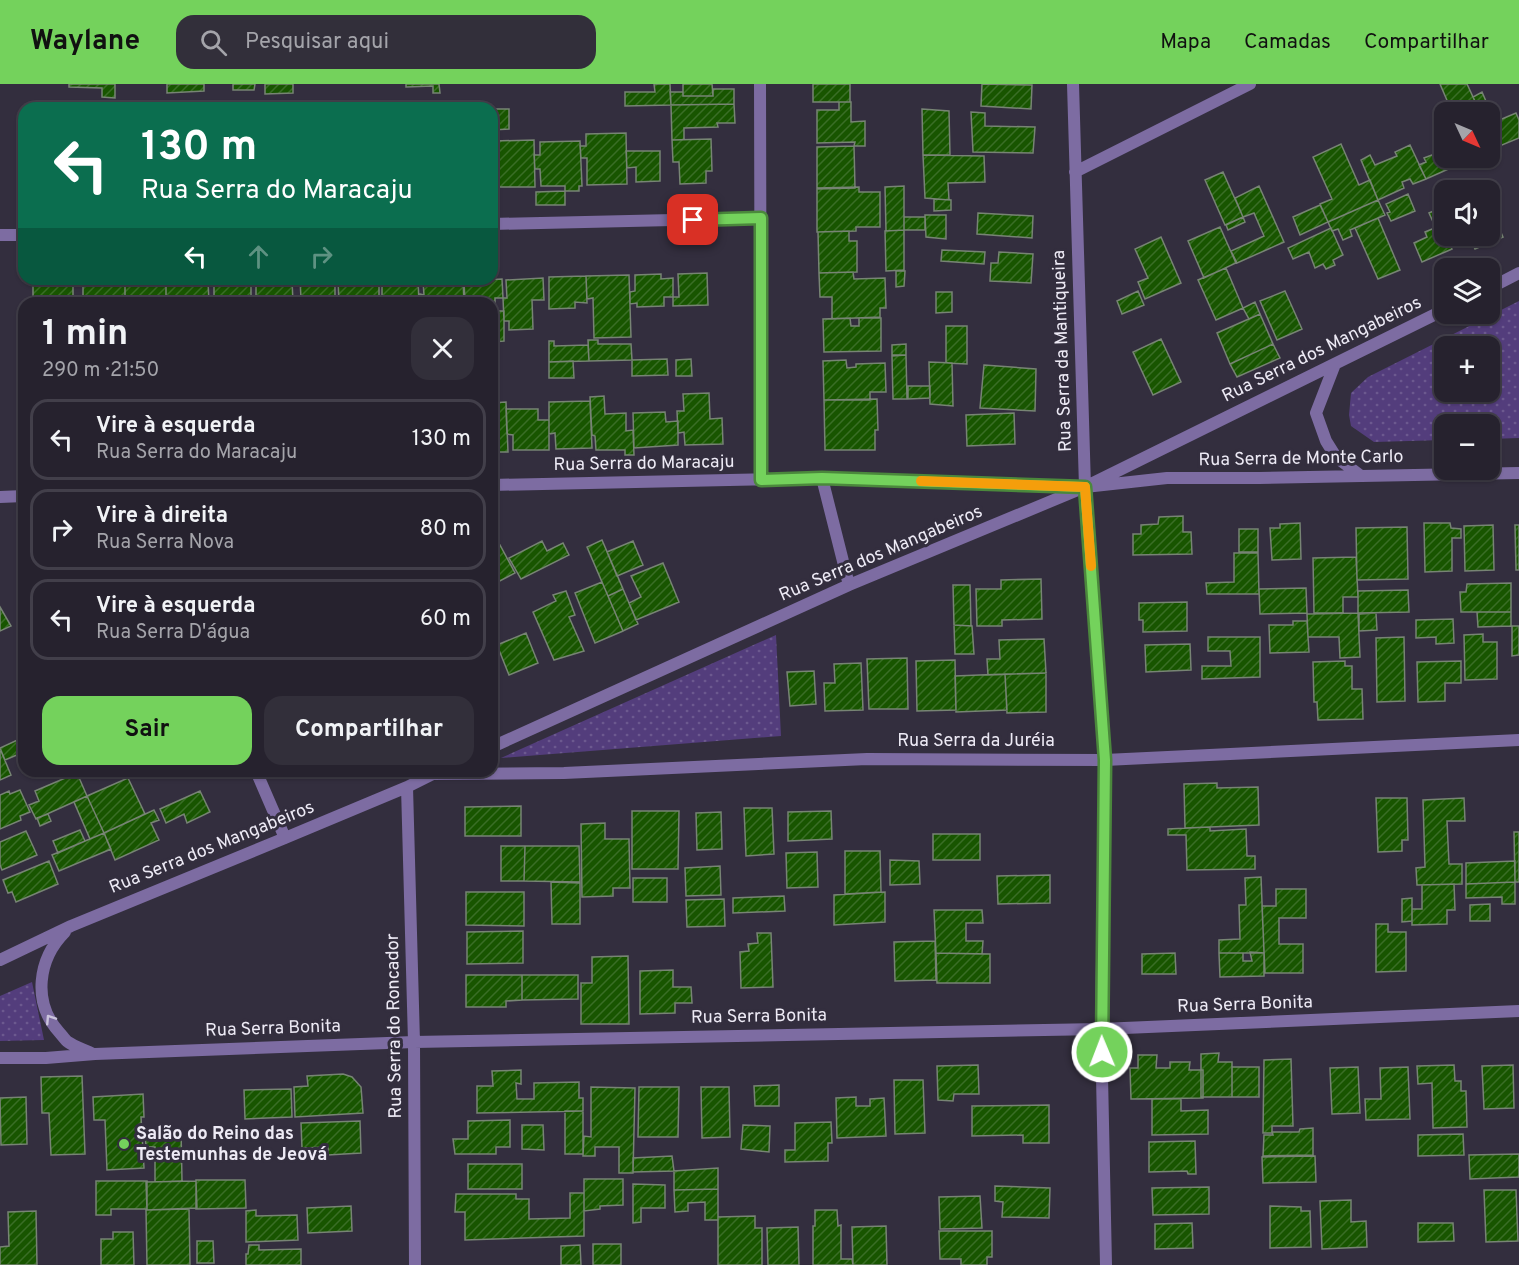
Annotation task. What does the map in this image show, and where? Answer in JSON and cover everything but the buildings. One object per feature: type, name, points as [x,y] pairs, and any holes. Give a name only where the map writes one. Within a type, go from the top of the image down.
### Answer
[{"type":"street","points":[[760,84],[761,480]]},
{"type":"street","name":"Rua Serra da Mantiqueira","points":[[1074,84],[1085,487],[1105,760],[1101,1029],[1106,1265]]},
{"type":"street","points":[[1075,172],[1250,84]]},
{"type":"street","points":[[498,224],[761,218]]},
{"type":"street","points":[[0,235],[18,235]]},
{"type":"street","points":[[1500,283],[1519,273]]},
{"type":"street","name":"Rua Serra dos Mangabeiros","points":[[498,744],[849,585],[1085,487],[1434,315]]},
{"type":"street","points":[[1335,364],[1316,413],[1326,441],[1336,457],[1361,476]]},
{"type":"street","name":"Rua Serra de Monte Carlo","points":[[1085,487],[1167,478],[1519,473]]},
{"type":"street","points":[[822,478],[849,585]]},
{"type":"street","name":"Rua Serra do Maracaju","points":[[498,485],[822,478],[1085,487]]},
{"type":"street","points":[[0,496],[18,496]]},
{"type":"street","name":"Rua Serra da Juréia","points":[[498,772],[564,773],[867,759],[1105,760],[1519,740]]},
{"type":"street","points":[[259,777],[285,838]]},
{"type":"street","name":"Rua Serra dos Mangabeiros","points":[[0,960],[71,926],[407,787],[426,777]]},
{"type":"street","name":"Rua Serra do Roncador","points":[[407,787],[414,1042],[416,1265]]},
{"type":"street","points":[[71,926],[58,939],[46,960],[41,980],[44,1010],[68,1042],[95,1054]]},
{"type":"street","name":"Rua Serra Bonita","points":[[0,1058],[414,1042],[1101,1029],[1519,1011]]},
{"type":"shaded area","points":[[1519,301],[1519,438],[1500,439],[1500,414],[1434,414],[1434,440],[1374,442],[1351,426],[1349,415],[1351,393],[1368,377],[1434,344],[1434,402],[1500,402],[1500,336],[1449,336],[1473,324],[1500,324],[1500,311]]},
{"type":"shaded area","points":[[776,635],[781,736],[501,758]]},
{"type":"shaded area","points":[[32,982],[44,1040],[0,1041],[0,996]]},
{"type":"slow traffic","points":[[921,481],[1085,487],[1091,566]]},
{"type":"place","name":"Salão do Reino das Testemunhas de Jeová","points":[[124,1144]]},
{"type":"route","points":[[693,220],[761,218],[761,480],[822,478],[1085,487],[1105,760],[1102,1052]]}]
